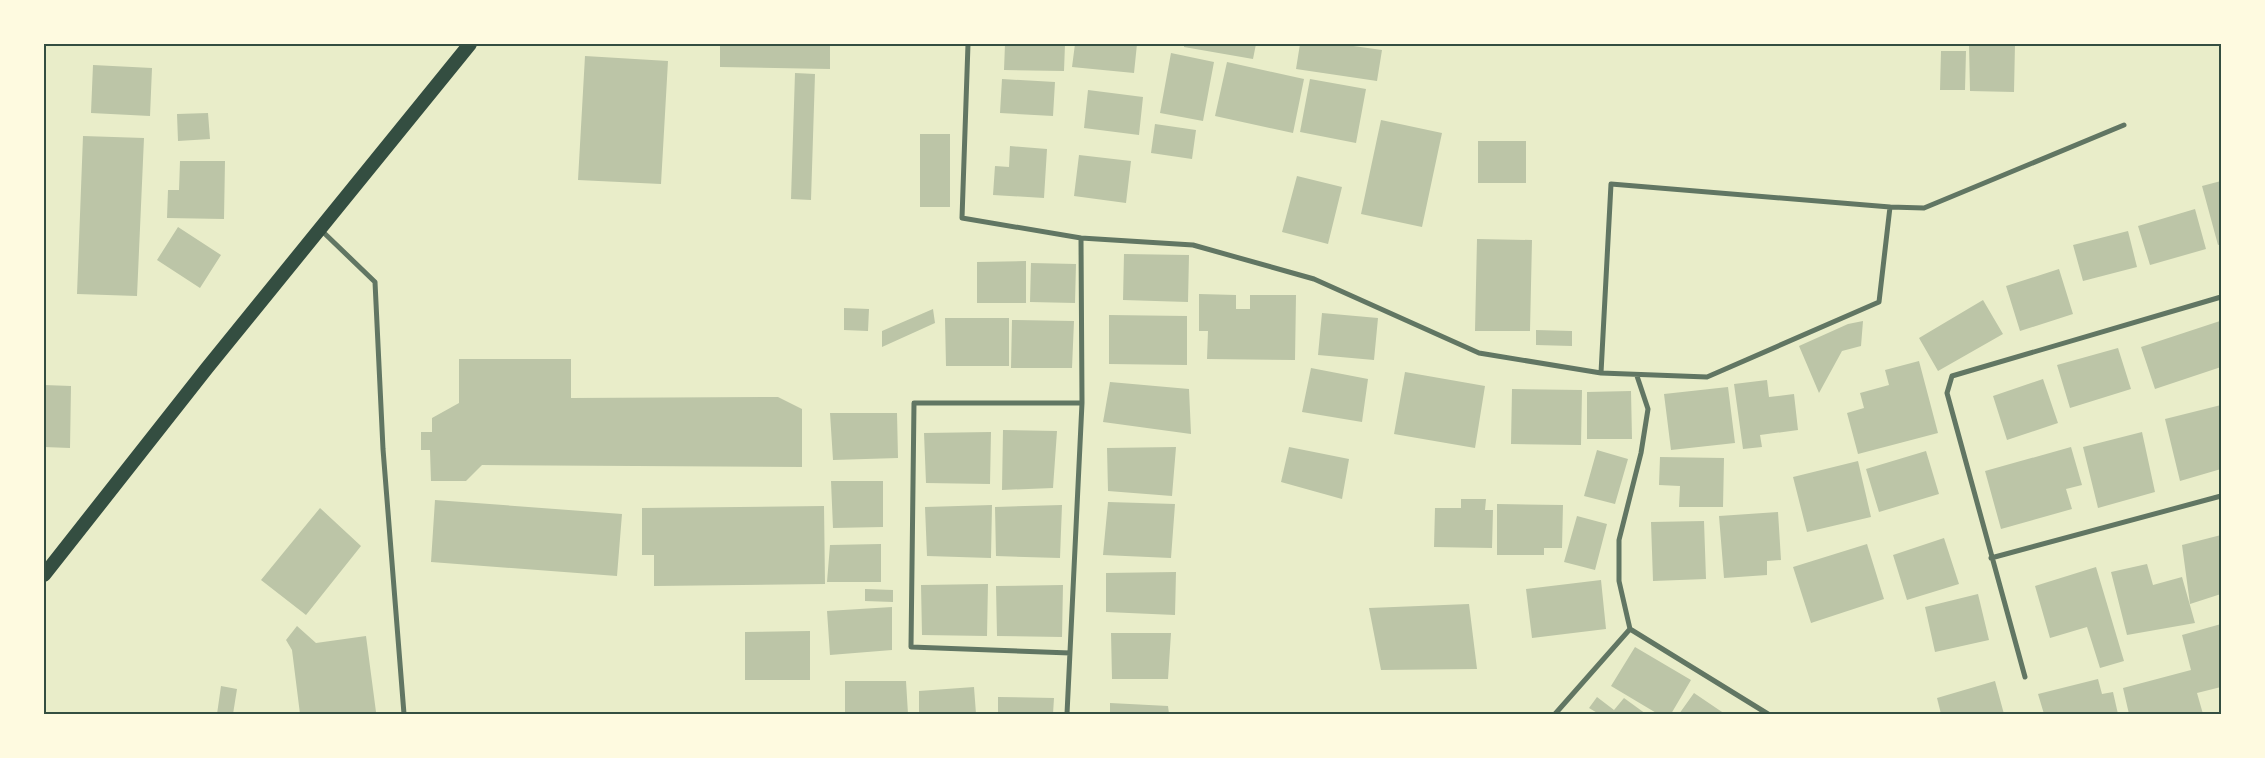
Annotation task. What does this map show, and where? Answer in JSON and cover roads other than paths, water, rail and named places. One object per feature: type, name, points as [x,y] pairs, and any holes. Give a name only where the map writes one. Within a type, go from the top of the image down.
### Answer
[{"type":"highway","points":[[44,575],[207,368],[470,44]]},
{"type":"street","points":[[968,44],[962,218],[1081,238],[1193,245],[1314,279],[1480,353],[1601,373],[1637,376],[1707,377],[1878,302],[1890,207]]},
{"type":"street","points":[[1601,373],[1612,184],[1890,207],[1924,208],[2124,126]]},
{"type":"street","points":[[321,229],[374,282],[383,449],[404,714]]},
{"type":"street","points":[[1067,714],[1082,403],[1081,238]]},
{"type":"street","points":[[2025,677],[1946,393],[1952,376],[2221,297]]},
{"type":"street","points":[[1637,376],[1648,409],[1641,453],[1619,540],[1619,581],[1630,629],[1768,714]]},
{"type":"street","points":[[1070,654],[911,647],[914,403],[1082,403]]},
{"type":"street","points":[[1991,558],[2221,496]]},
{"type":"street","points":[[1555,714],[1630,629]]}]
